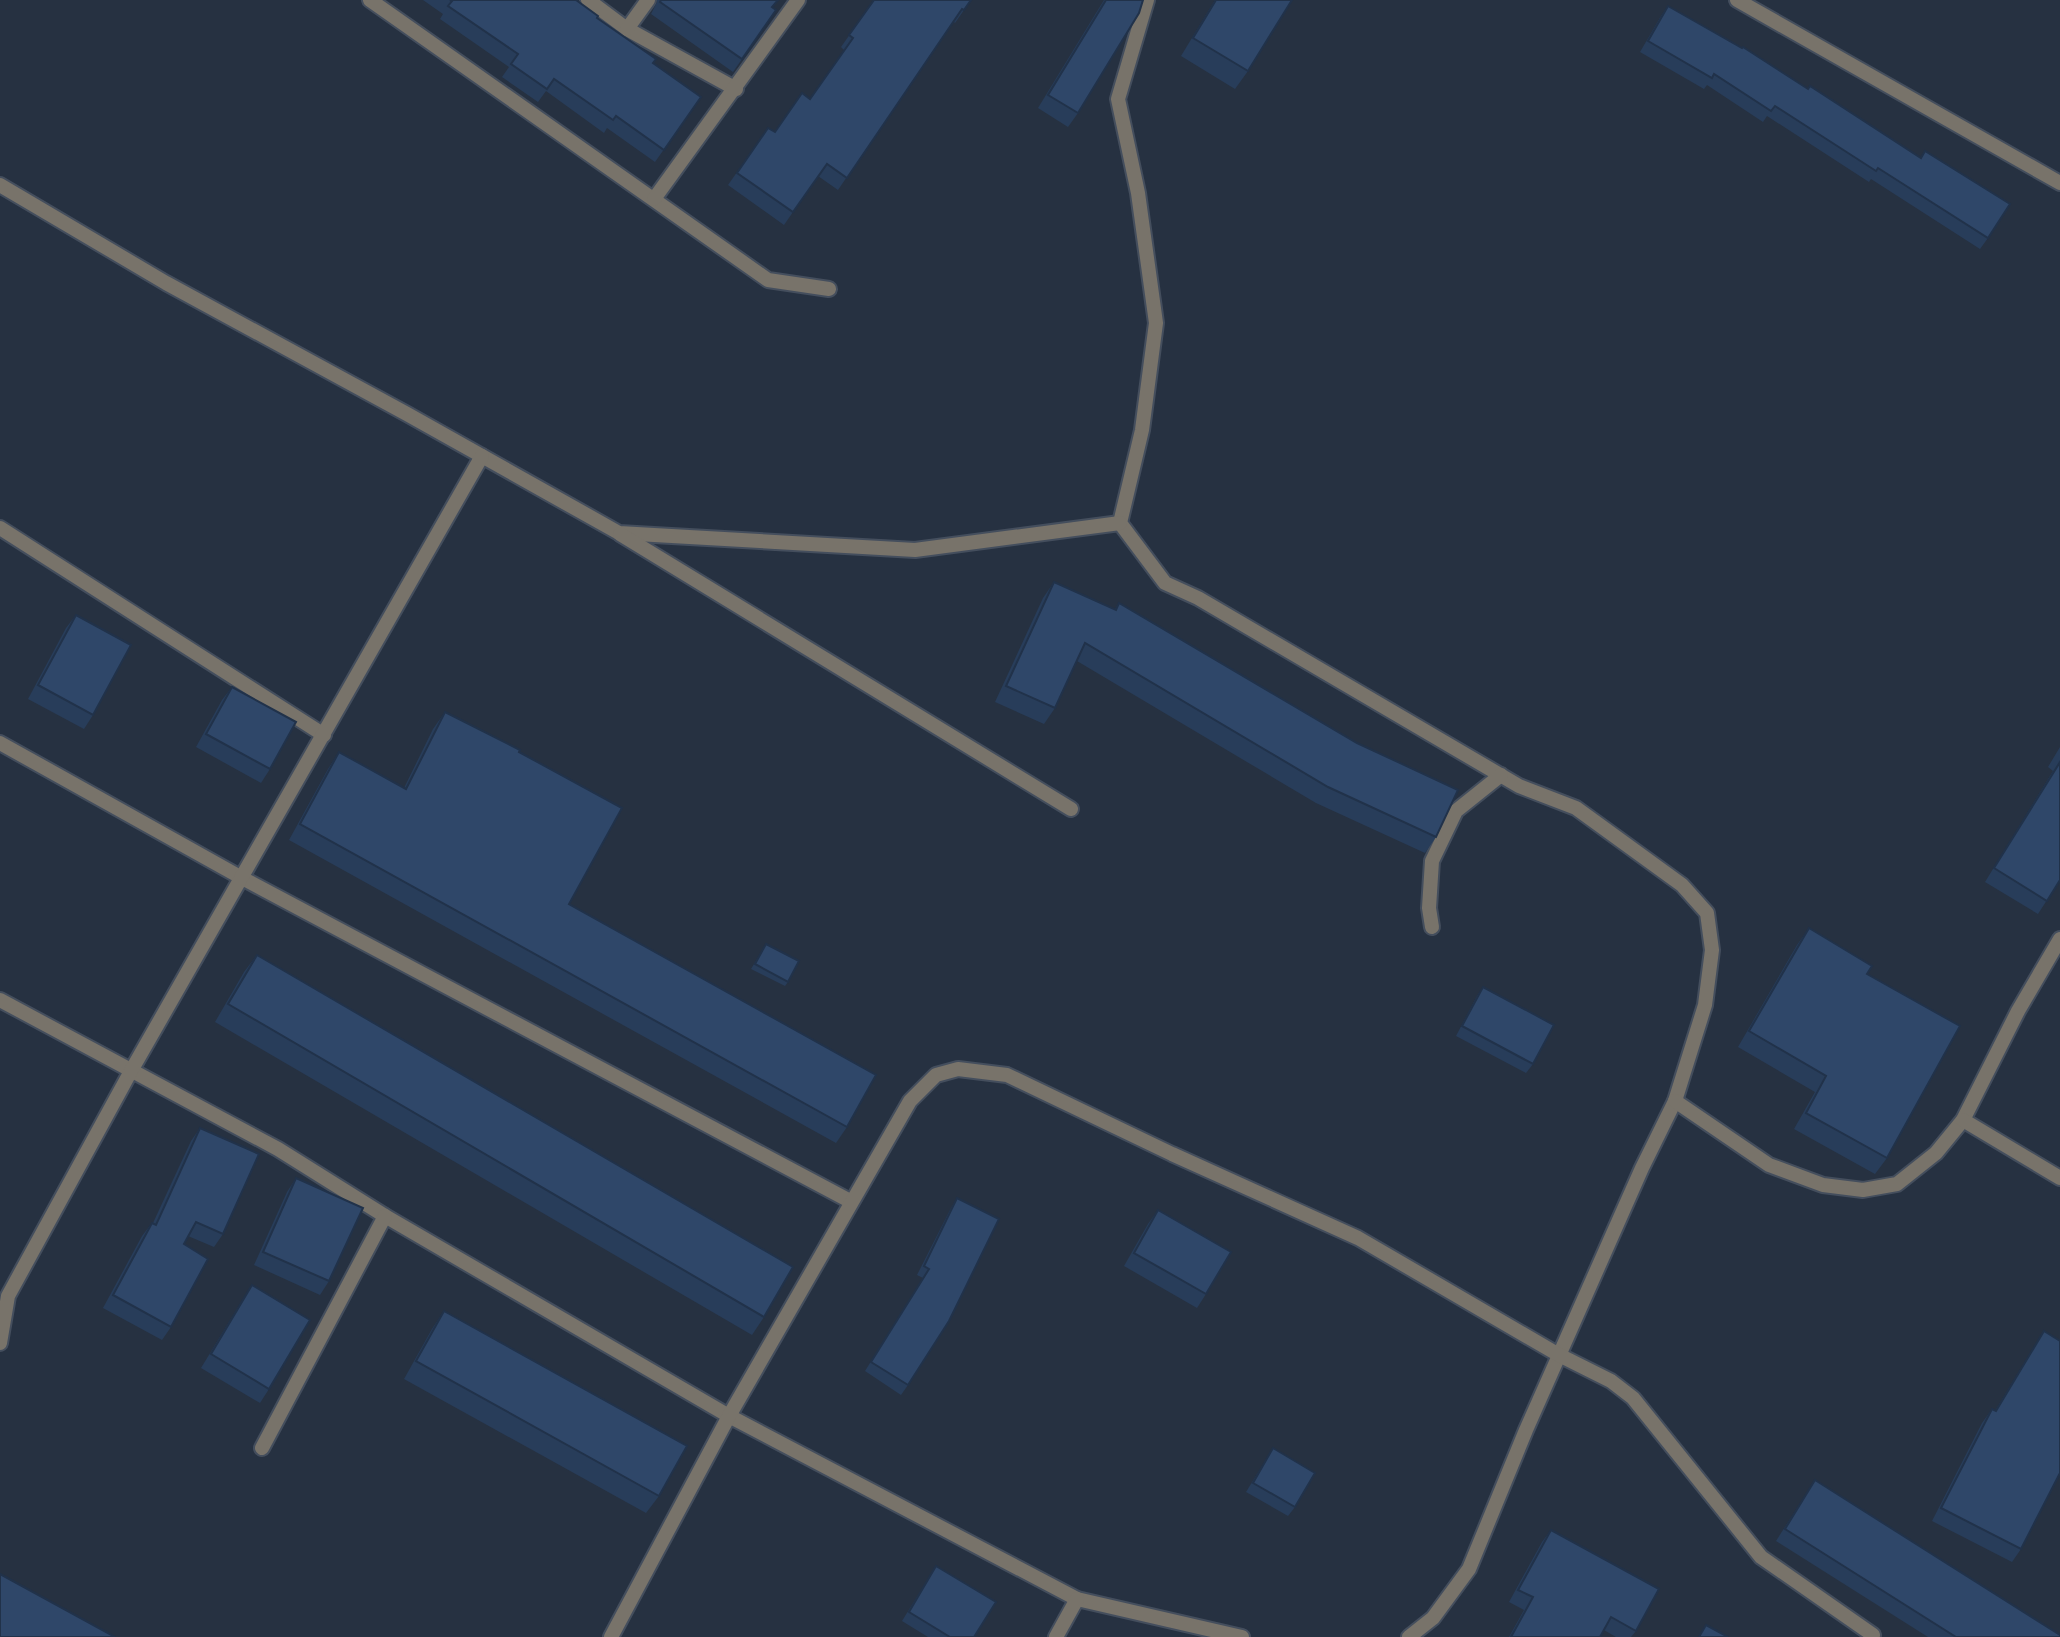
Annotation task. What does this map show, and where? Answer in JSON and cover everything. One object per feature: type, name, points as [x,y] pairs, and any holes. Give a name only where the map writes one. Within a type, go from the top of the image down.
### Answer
[{"type":"street","points":[[370,0],[768,280],[829,289]]},
{"type":"street","points":[[588,0],[627,29],[736,89]]},
{"type":"street","points":[[627,29],[648,0]]},
{"type":"street","points":[[654,199],[798,0]]},
{"type":"street","points":[[1147,0],[1118,99],[1138,193],[1156,323],[1142,430],[1121,523],[1165,583],[1198,598],[1519,786],[1576,808],[1682,885],[1707,913],[1712,950],[1705,1004],[1675,1101],[1642,1168],[1559,1355],[1469,1569],[1433,1618],[1409,1637]]},
{"type":"street","points":[[1739,1],[2060,183]]},
{"type":"street","points":[[0,185],[166,283],[619,533],[1071,809]]},
{"type":"street","points":[[0,1343],[8,1296],[131,1071],[482,456]]},
{"type":"street","points":[[619,533],[915,550],[1121,523]]},
{"type":"street","points":[[0,528],[324,735]]},
{"type":"street","points":[[0,743],[242,878],[850,1201]]},
{"type":"street","points":[[1432,928],[1429,908],[1432,861],[1456,811],[1501,775]]},
{"type":"street","points":[[1675,1101],[1769,1165],[1823,1185],[1863,1190],[1897,1184],[1936,1153],[1963,1120],[2018,1012],[2060,939]]},
{"type":"street","points":[[0,1000],[278,1149],[385,1216],[729,1416],[1077,1600],[1242,1637]]},
{"type":"street","points":[[611,1637],[729,1416],[909,1101],[936,1075],[958,1069],[1007,1075],[1172,1154],[1358,1238],[1559,1355],[1611,1381],[1633,1398],[1760,1557],[1873,1635]]},
{"type":"street","points":[[1963,1120],[2060,1178]]},
{"type":"street","points":[[262,1448],[385,1216]]},
{"type":"street","points":[[1056,1637],[1077,1600]]},
{"type":"building","points":[[450,0],[576,0],[656,59],[653,63],[701,97],[664,150],[616,116],[613,120],[554,79],[547,89],[511,64],[518,54],[448,6],[452,1]]},
{"type":"building","points":[[778,0],[772,7],[776,10],[742,59],[660,2]]},
{"type":"building","points":[[874,0],[971,0],[964,10],[962,9],[847,178],[827,164],[793,212],[737,173],[768,128],[775,132],[802,93],[810,99],[853,38],[849,35]]},
{"type":"building","points":[[1106,0],[1143,0],[1139,13],[1078,113],[1048,95]]},
{"type":"building","points":[[1216,0],[1292,0],[1248,71],[1193,38]]},
{"type":"building","points":[[1668,6],[1743,47],[1808,89],[1810,86],[1921,158],[1925,151],[2010,204],[1988,238],[1775,106],[1771,111],[1714,74],[1712,78],[1648,41]]},
{"type":"building","points":[[1054,582],[1116,610],[1119,603],[1357,743],[1458,790],[1436,837],[1328,787],[1085,643],[1055,708],[1006,686]]},
{"type":"building","points":[[76,615],[131,645],[93,715],[38,685]]},
{"type":"building","points":[[232,687],[296,722],[270,769],[206,734]]},
{"type":"building","points":[[445,712],[520,750],[519,752],[622,808],[569,904],[876,1075],[847,1127],[300,824],[339,752],[406,789]]},
{"type":"building","points":[[2060,762],[2060,880],[2047,901],[1994,868]]},
{"type":"building","points":[[1809,928],[1872,966],[1867,974],[1960,1026],[1887,1158],[1806,1113],[1826,1076],[1749,1031]]},
{"type":"building","points":[[766,944],[799,961],[788,982],[755,964]]},
{"type":"building","points":[[257,955],[793,1267],[764,1317],[228,1004]]},
{"type":"building","points":[[1483,987],[1554,1025],[1533,1064],[1462,1026]]},
{"type":"building","points":[[200,1128],[259,1154],[223,1234],[196,1222],[184,1244],[208,1259],[171,1327],[113,1295],[152,1223],[156,1225]]},
{"type":"building","points":[[296,1178],[363,1208],[329,1281],[263,1252]]},
{"type":"building","points":[[957,1198],[999,1219],[949,1321],[908,1385],[871,1362],[929,1269],[924,1266]]},
{"type":"building","points":[[1158,1210],[1231,1252],[1206,1294],[1134,1253]]},
{"type":"building","points":[[252,1285],[310,1320],[269,1389],[211,1354]]},
{"type":"building","points":[[444,1311],[687,1446],[659,1496],[416,1361]]},
{"type":"building","points":[[2044,1331],[2060,1341],[2060,1473],[2021,1549],[1941,1508],[1992,1409],[1996,1411]]},
{"type":"building","points":[[1273,1448],[1315,1473],[1295,1507],[1253,1483]]},
{"type":"building","points":[[1815,1480],[2060,1637],[1956,1637],[1785,1529]]},
{"type":"building","points":[[1551,1530],[1659,1589],[1636,1631],[1611,1617],[1600,1637],[1511,1637],[1533,1597],[1518,1590]]},
{"type":"building","points":[[936,1566],[996,1602],[974,1637],[950,1637],[909,1612]]},
{"type":"building","points":[[0,1574],[115,1637],[0,1637]]},
{"type":"building","points":[[1706,1625],[1728,1637],[1699,1637]]}]
